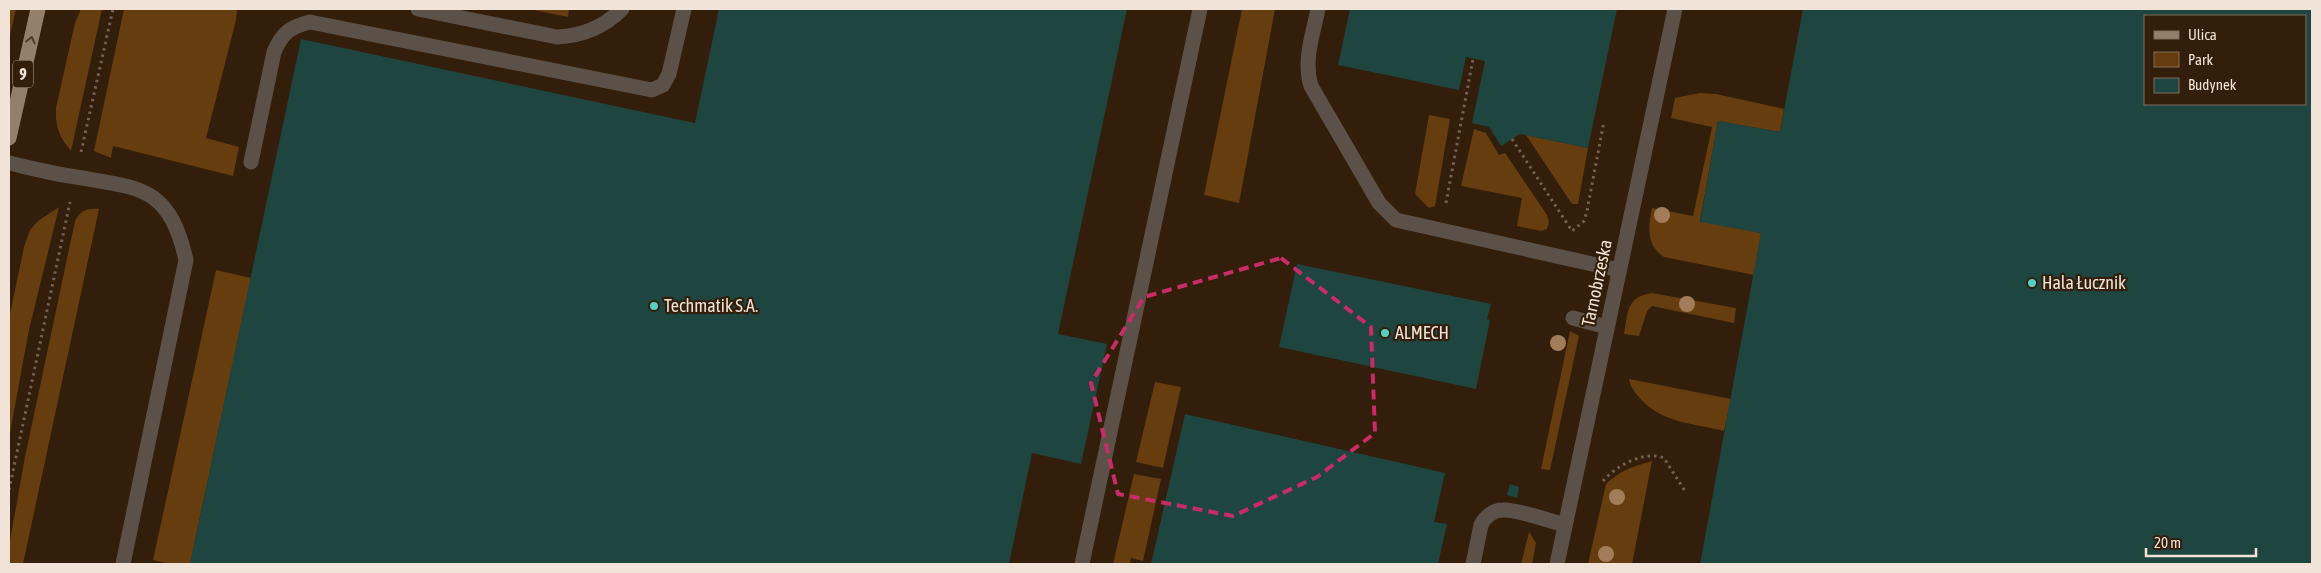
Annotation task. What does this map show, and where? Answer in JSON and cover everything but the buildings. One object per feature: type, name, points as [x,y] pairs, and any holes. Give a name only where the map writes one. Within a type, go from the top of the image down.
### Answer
[{"type":"main road","name":"9","points":[[9,138],[38,9]]},
{"type":"lane","points":[[418,9],[556,37],[571,37],[592,30],[610,21],[622,9]]},
{"type":"lane","points":[[251,162],[274,52],[279,40],[294,26],[310,22],[652,90],[662,85],[669,74],[684,9]]},
{"type":"lane","points":[[1082,564],[1200,9]]},
{"type":"lane","points":[[1318,9],[1308,60],[1307,74],[1311,86],[1386,212],[1396,220],[1619,270]]},
{"type":"lane","name":"Tarnobrzeska","points":[[1556,564],[1675,9]]},
{"type":"lane","points":[[9,163],[132,186],[152,196],[165,209],[176,227],[186,260],[123,564]]},
{"type":"lane","points":[[1572,318],[1607,327]]},
{"type":"lane","points":[[1472,564],[1481,525],[1484,519],[1494,512],[1504,509],[1565,524]]},
{"type":"path","points":[[9,490],[42,328],[113,9]]},
{"type":"path","points":[[1441,230],[1473,58]]},
{"type":"path","points":[[1512,139],[1572,231],[1584,221],[1587,211],[1604,121]]},
{"type":"path","points":[[1601,483],[1616,469],[1630,462],[1650,456],[1659,456],[1664,458],[1685,491]]},
{"type":"highlighted area","points":[[1281,258],[1371,327],[1375,433],[1317,477],[1233,516],[1118,494],[1091,383],[1144,297]]},
{"type":"green space","points":[[9,9],[16,9],[9,39]]},
{"type":"green space","points":[[81,9],[102,9],[71,151],[63,141],[59,131],[56,120],[56,108],[75,23]]},
{"type":"green space","points":[[124,9],[237,9],[236,20],[206,138],[239,147],[233,176],[113,146],[111,158],[94,151]]},
{"type":"green space","points":[[529,9],[569,9],[568,17]]},
{"type":"green space","points":[[1242,9],[1275,9],[1239,203],[1204,195]]},
{"type":"green space","points":[[1700,93],[1716,94],[1784,109],[1780,132],[1718,121],[1700,221],[1761,233],[1754,275],[1664,257],[1658,252],[1651,241],[1649,229],[1652,208],[1693,216],[1712,127],[1671,118],[1675,98]]},
{"type":"green space","points":[[1429,115],[1450,119],[1435,206],[1429,208],[1415,194]]},
{"type":"green space","points":[[1474,129],[1486,133],[1499,155],[1505,153],[1547,215],[1549,222],[1547,229],[1541,231],[1517,226],[1522,198],[1461,186]]},
{"type":"green space","points":[[1526,135],[1588,148],[1578,204],[1572,204]]},
{"type":"green space","points":[[59,207],[29,330],[9,438],[9,319],[24,247],[30,230],[38,221]]},
{"type":"green space","points":[[99,209],[23,564],[9,564],[9,546],[25,457],[75,221],[79,214],[85,210]]},
{"type":"green space","points":[[216,270],[251,278],[190,564],[170,564],[153,560]]},
{"type":"green space","points":[[1652,293],[1736,308],[1734,323],[1652,306],[1647,311],[1639,336],[1624,334],[1628,312],[1633,302],[1643,295]]},
{"type":"green space","points":[[1570,331],[1579,336],[1550,470],[1541,469]]},
{"type":"green space","points":[[1629,379],[1731,399],[1724,431],[1677,421],[1656,412],[1638,396],[1631,386]]},
{"type":"green space","points":[[1155,382],[1181,387],[1163,468],[1136,462]]},
{"type":"green space","points":[[1652,461],[1632,564],[1588,564],[1606,484],[1627,470]]},
{"type":"green space","points":[[1134,474],[1161,479],[1143,561],[1131,558],[1130,564],[1113,564]]},
{"type":"green space","points":[[1529,532],[1536,543],[1532,564],[1521,564]]},
{"type":"place","name":"Hala Łucznik","points":[[2032,283]]},
{"type":"place","name":"Techmatik S.A.","points":[[654,306]]},
{"type":"place","name":"ALMECH","points":[[1385,333]]}]
